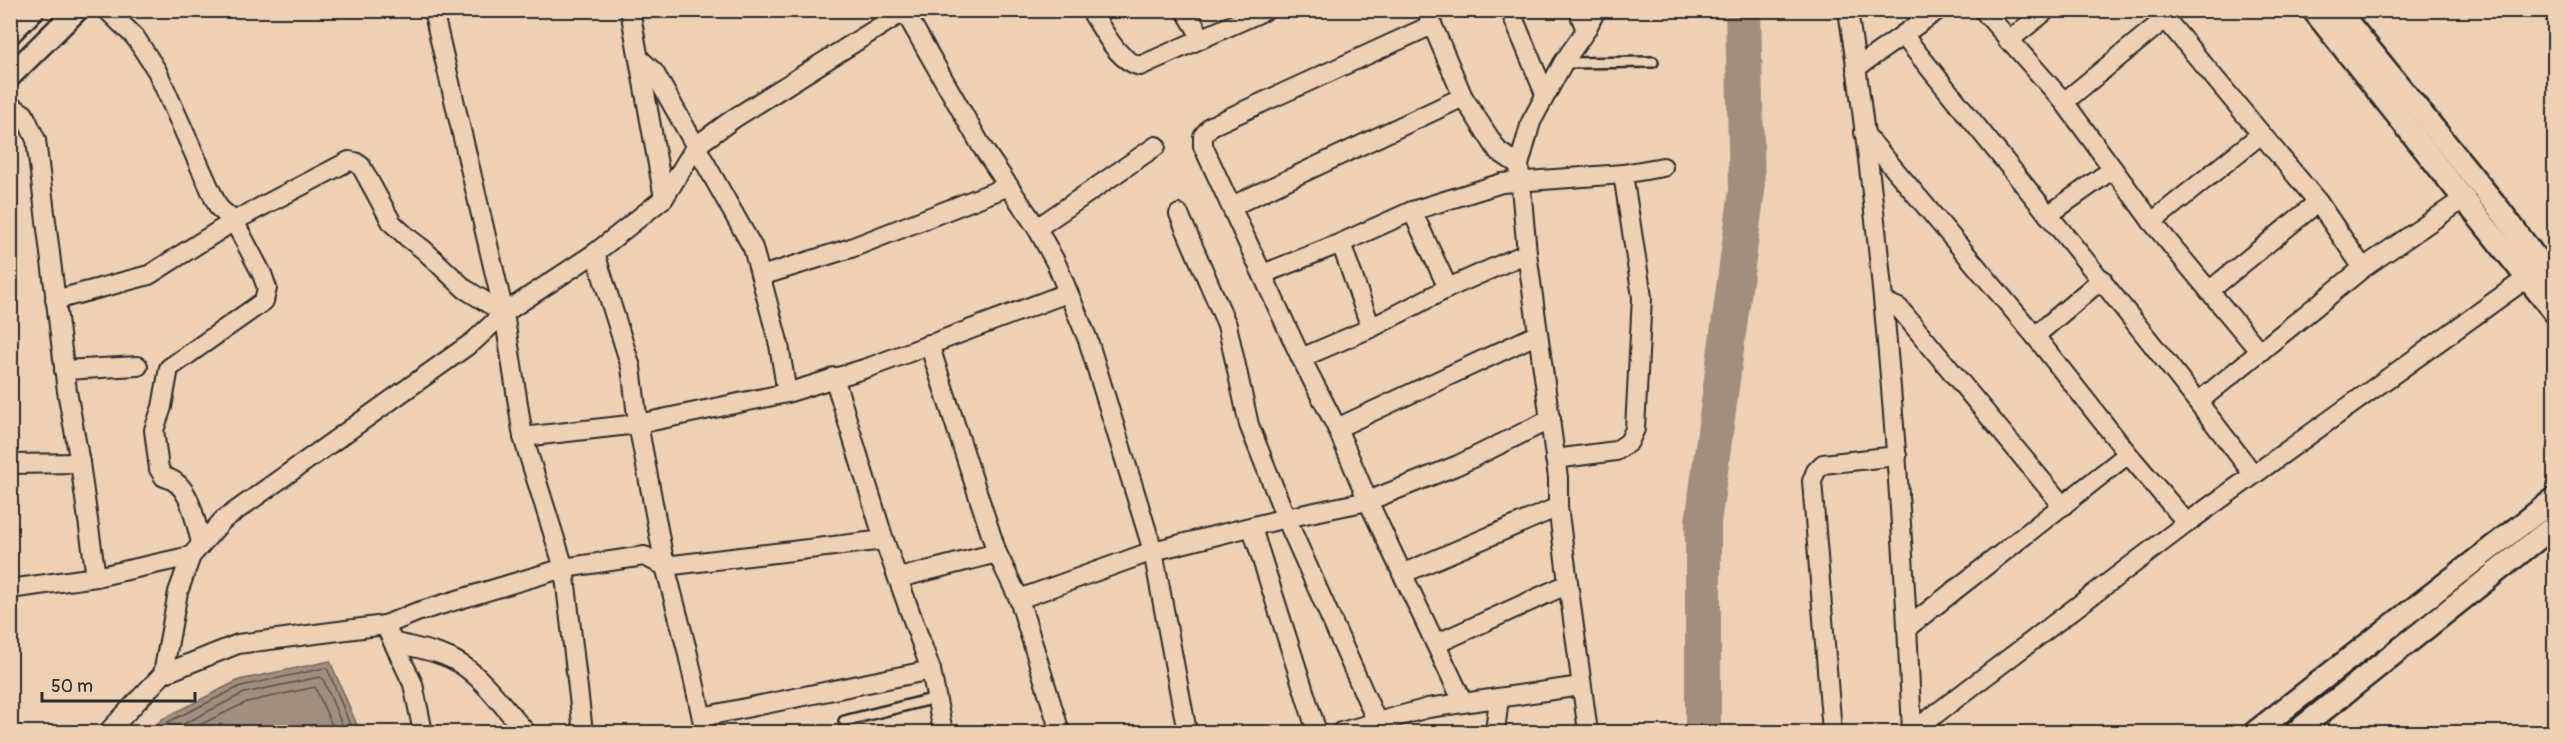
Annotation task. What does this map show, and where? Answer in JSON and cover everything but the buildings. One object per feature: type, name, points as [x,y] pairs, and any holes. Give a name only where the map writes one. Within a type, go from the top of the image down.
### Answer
[{"type":"street","points":[[10,33],[33,10]]},
{"type":"street","points":[[10,76],[77,10]]},
{"type":"street","points":[[107,10],[135,37],[157,71],[214,198],[219,208],[234,221],[262,274],[267,295],[264,301],[253,310],[169,368],[162,407],[154,430],[159,469],[164,477],[176,479],[185,490],[196,549]]},
{"type":"street","points":[[433,10],[504,313],[523,437],[564,568],[583,732]]},
{"type":"street","points":[[630,10],[664,198]]},
{"type":"street","points":[[1090,10],[1122,58],[1140,66],[1266,10]]},
{"type":"street","points":[[1185,10],[1202,38]]},
{"type":"street","points":[[1510,10],[1545,94]]},
{"type":"street","points":[[1578,10],[1587,30]]},
{"type":"street","points":[[1588,732],[1558,507],[1556,459],[1551,419],[1527,254],[1520,173],[1531,122],[1563,63],[1587,30],[1596,10]]},
{"type":"street","points":[[1848,10],[1885,302],[1908,627],[1912,732],[2253,474],[2527,278]]},
{"type":"street","points":[[1856,68],[1938,10]]},
{"type":"street","points":[[1983,10],[2064,102],[2152,222],[2260,352]]},
{"type":"street","points":[[2008,41],[2047,10]]},
{"type":"street","points":[[2313,10],[2554,312]]},
{"type":"street","points":[[2338,10],[2500,210],[2554,282]]},
{"type":"street","points":[[162,674],[178,592],[196,549],[223,520],[474,341],[504,313],[595,253],[664,198],[696,146],[733,119],[905,11],[982,147],[1037,228],[1056,263],[1088,340],[1154,552],[1187,732]]},
{"type":"street","points":[[2064,102],[2162,15],[2318,202],[2363,268]]},
{"type":"street","points":[[1463,702],[1368,501],[1337,428],[1301,358],[1203,146],[1203,136],[1211,126],[1429,18],[1463,98],[1498,151],[1520,173]]},
{"type":"street","points":[[1903,35],[2102,279],[2253,474]]},
{"type":"street","points":[[640,59],[654,72],[753,248],[779,345],[787,393]]},
{"type":"street","points":[[1232,206],[1463,98]]},
{"type":"street","points":[[10,105],[24,114],[36,140],[64,370],[96,577]]},
{"type":"street","points":[[1864,133],[2035,336],[2128,454],[2187,523]]},
{"type":"street","points":[[2152,222],[2260,135]]},
{"type":"street","points":[[1037,228],[1156,146]]},
{"type":"street","points":[[55,300],[150,275],[234,221],[349,161],[361,166],[392,223],[465,289],[504,313]]},
{"type":"street","points":[[1263,274],[1341,243],[1412,211],[1502,183],[1520,173],[1623,174],[1663,167]]},
{"type":"street","points":[[2048,215],[2113,169]]},
{"type":"street","points":[[1556,459],[1616,451],[1629,442],[1635,429],[1642,297],[1623,174]]},
{"type":"street","points":[[761,276],[851,248],[1009,186]]},
{"type":"street","points":[[2198,402],[2363,268],[2465,198]]},
{"type":"street","points":[[2209,291],[2318,202]]},
{"type":"street","points":[[1412,211],[1448,288]]},
{"type":"street","points":[[1179,214],[1227,325],[1249,425],[1286,518],[1377,722]]},
{"type":"street","points":[[1341,243],[1371,328]]},
{"type":"street","points":[[595,253],[631,367],[638,424],[665,566],[703,725],[931,670]]},
{"type":"street","points":[[1301,358],[1371,328],[1448,288],[1527,254]]},
{"type":"street","points":[[2035,336],[2102,279]]},
{"type":"street","points":[[523,437],[638,424],[787,393],[870,367],[1067,293]]},
{"type":"street","points":[[1885,302],[1899,308],[2063,506]]},
{"type":"street","points":[[1337,428],[1538,334]]},
{"type":"street","points":[[929,344],[997,553],[1019,599],[1060,732]]},
{"type":"street","points":[[64,370],[138,366]]},
{"type":"street","points":[[834,377],[884,540],[931,670],[943,732]]},
{"type":"street","points":[[1019,599],[1154,552],[1286,518],[1368,501],[1458,465],[1551,419]]},
{"type":"street","points":[[1908,627],[2128,454]]},
{"type":"street","points":[[1832,732],[1812,481],[1816,471],[1823,464],[1897,456]]},
{"type":"street","points":[[10,464],[80,463]]},
{"type":"street","points":[[2255,732],[2554,498]]},
{"type":"street","points":[[1402,574],[1558,507]]},
{"type":"street","points":[[2296,732],[2554,526]]},
{"type":"street","points":[[1252,528],[1317,732]]},
{"type":"street","points":[[108,732],[162,674],[238,644],[385,625],[417,612],[564,568],[644,556],[665,566],[884,540]]},
{"type":"street","points":[[10,589],[96,577],[196,549]]},
{"type":"street","points":[[899,578],[997,553]]},
{"type":"street","points":[[1436,644],[1568,584]]},
{"type":"street","points":[[385,625],[413,684],[423,732]]},
{"type":"street","points":[[393,642],[446,656],[460,663],[479,680],[526,732]]},
{"type":"street","points":[[1341,732],[1463,702],[1581,686]]},
{"type":"street","points":[[1495,732],[1499,698]]},
{"type":"lane","points":[[1563,63],[1653,62]]},
{"type":"lane","points":[[844,721],[936,698]]},
{"type":"water","points":[[330,661],[360,732],[149,732],[162,719],[239,680]]},
{"type":"waterway","points":[[1703,732],[1703,523],[1747,190],[1743,10]]}]
